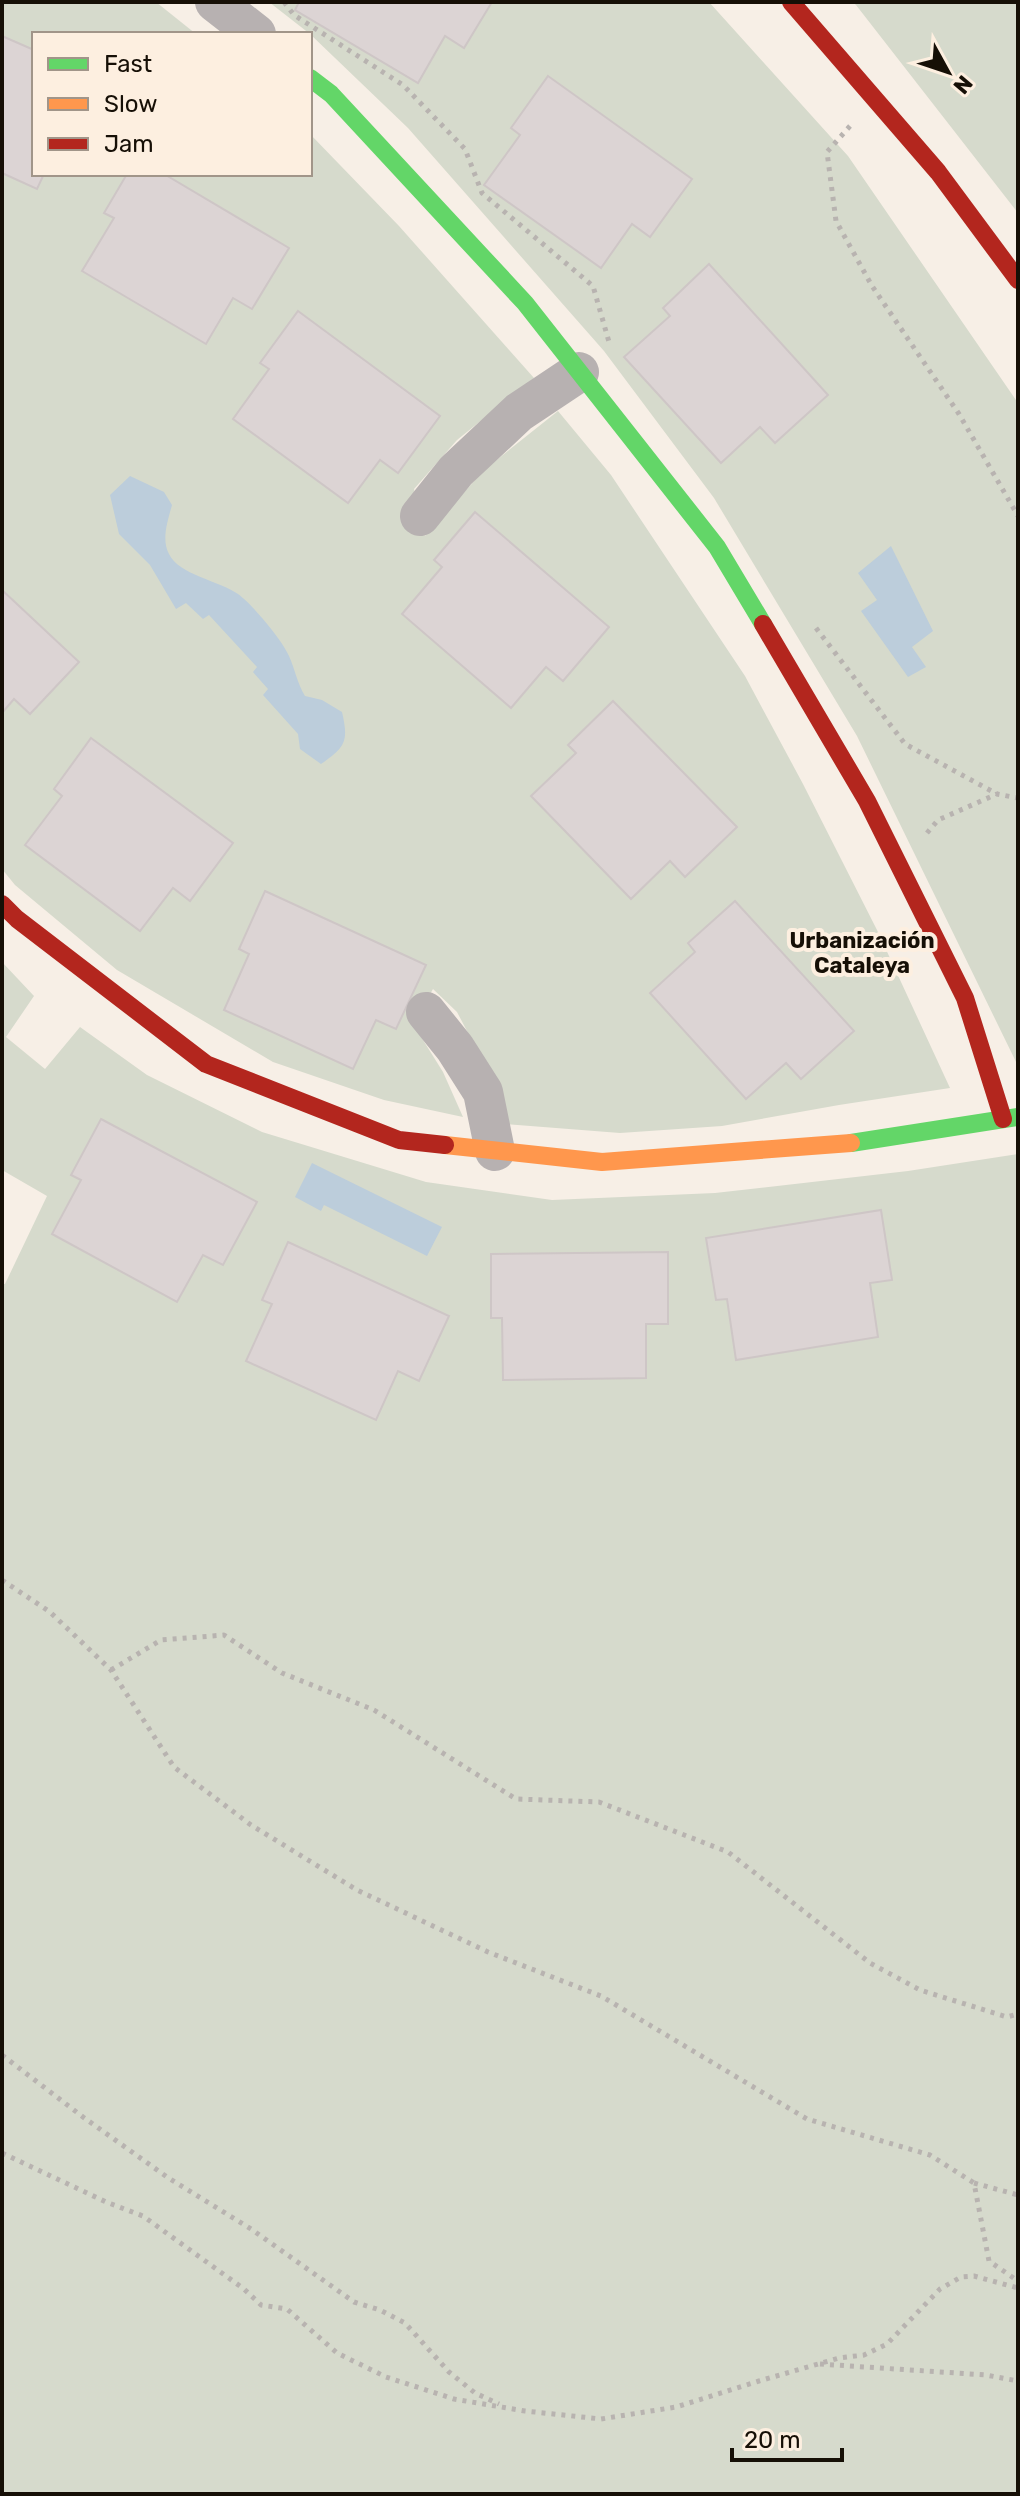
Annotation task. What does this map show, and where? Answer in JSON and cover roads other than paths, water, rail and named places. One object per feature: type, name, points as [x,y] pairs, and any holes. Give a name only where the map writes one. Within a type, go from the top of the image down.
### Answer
[{"type":"street","points":[[215,2],[253,32]]},
{"type":"street","points":[[791,2],[989,237],[1018,280]]},
{"type":"street","points":[[2,904],[17,919],[206,1064],[399,1140],[602,1162],[838,1145],[1011,1118],[965,998],[867,801],[717,547],[525,303],[331,94],[312,80]]},
{"type":"street","points":[[420,516],[456,471],[519,412],[579,372]]},
{"type":"street","points":[[426,1012],[455,1048],[483,1092],[495,1151]]},
{"type":"water","points":[[130,476],[164,492],[172,505],[166,542],[174,561],[244,599],[286,649],[305,696],[322,700],[342,712],[345,730],[343,743],[321,764],[300,749],[298,734],[263,695],[268,689],[253,672],[257,667],[209,615],[203,619],[186,603],[176,609],[150,565],[119,534],[110,495]]},
{"type":"water","points":[[891,546],[933,631],[912,647],[926,667],[908,677],[861,611],[877,600],[858,573]]},
{"type":"water","points":[[312,1163],[442,1227],[427,1256],[324,1205],[321,1211],[295,1197]]},
{"type":"district","name":"Urbanización Cataleya","points":[[862,952]]}]
